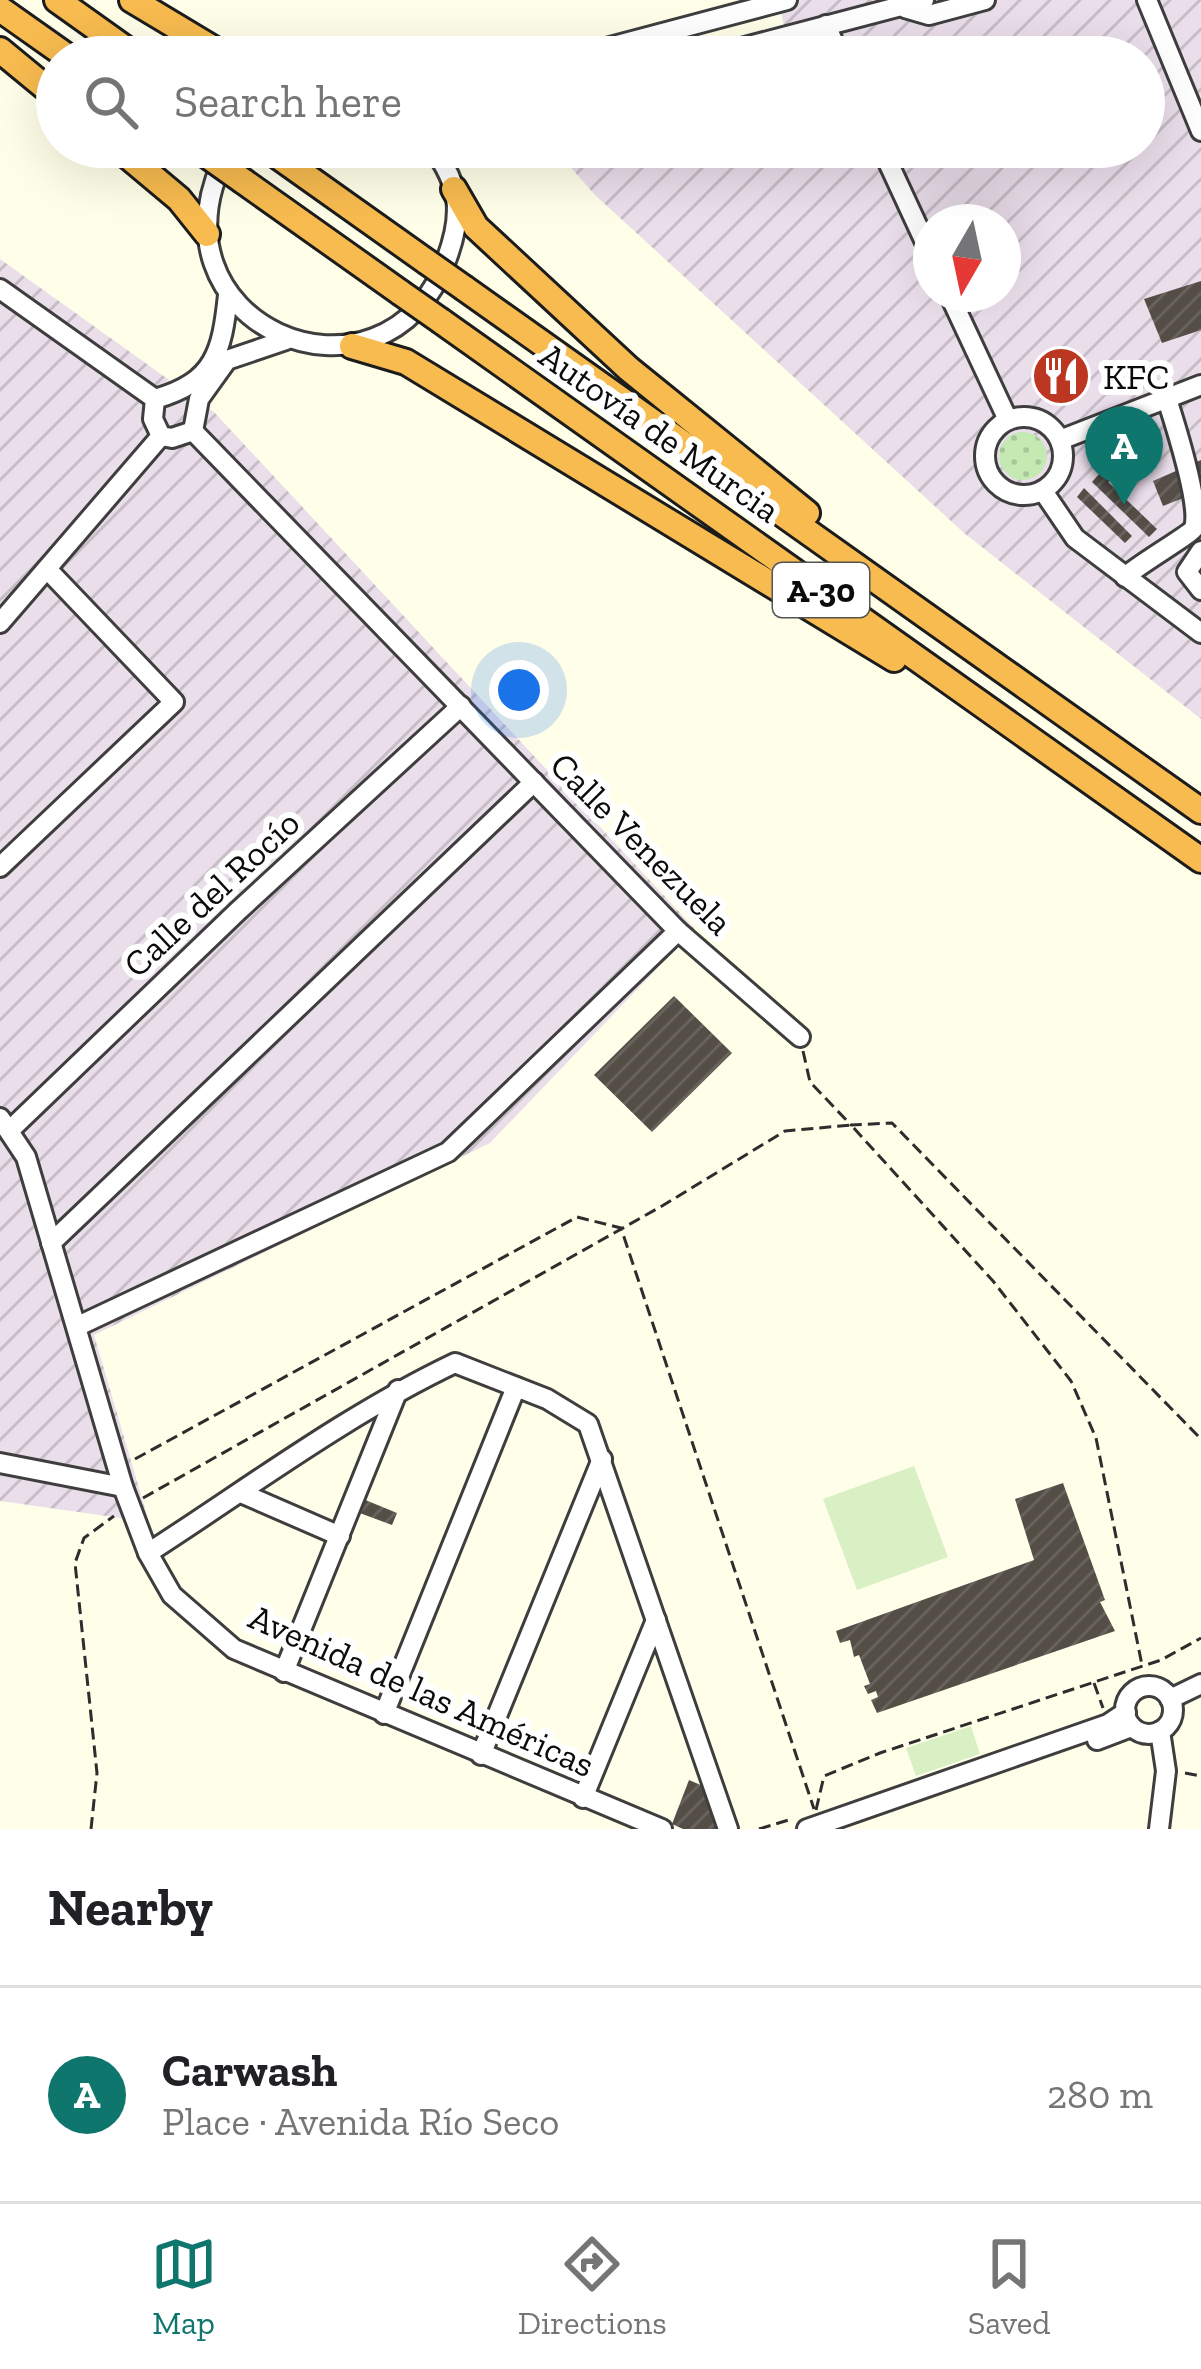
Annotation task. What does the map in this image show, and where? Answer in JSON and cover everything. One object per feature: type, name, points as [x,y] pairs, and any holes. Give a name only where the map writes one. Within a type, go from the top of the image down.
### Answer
[{"type":"highway","points":[[57,0],[108,36]]},
{"type":"highway","points":[[132,0],[192,36]]},
{"type":"highway","points":[[0,9],[38,36]]},
{"type":"highway","points":[[0,50],[36,80]]},
{"type":"highway","points":[[142,168],[179,199],[207,234]]},
{"type":"highway","name":"Autovía de Murcia","points":[[224,168],[1201,860]]},
{"type":"highway","name":"Autovía de Murcia","points":[[295,168],[1201,811]]},
{"type":"highway","points":[[454,189],[476,227],[628,369],[996,665]]},
{"type":"highway","points":[[352,346],[406,362],[1060,760]]},
{"type":"street","points":[[651,36],[787,0]]},
{"type":"street","points":[[785,36],[924,0]]},
{"type":"street","points":[[900,6],[929,15],[985,0]]},
{"type":"street","points":[[1147,0],[1162,36]]},
{"type":"street","points":[[826,25],[831,36]]},
{"type":"street","points":[[1165,44],[1201,131]]},
{"type":"street","points":[[154,399],[190,386],[223,343],[228,295],[207,234],[218,168]]},
{"type":"street","points":[[161,436],[172,438],[193,431],[199,398],[227,360],[286,340],[352,346],[399,326],[438,286],[459,224],[446,168]]},
{"type":"street","points":[[890,168],[913,217]]},
{"type":"street","points":[[0,289],[154,399]]},
{"type":"street","points":[[228,295],[255,321],[286,340]]},
{"type":"street","points":[[957,312],[1008,420]]},
{"type":"street","points":[[1060,440],[1201,385]]},
{"type":"street","points":[[154,399],[153,419],[161,436]]},
{"type":"street","points":[[1125,578],[1142,561],[1194,528],[1194,458],[1167,399]]},
{"type":"street","points":[[1008,420],[1043,422],[1060,440],[1064,456],[1060,473],[1042,490],[1018,495],[996,484],[989,473],[986,449],[998,427],[1008,420]]},
{"type":"street","name":"Calle Venezuela","points":[[193,431],[678,931],[800,1037]]},
{"type":"street","points":[[0,622],[161,436]]},
{"type":"street","points":[[1042,490],[1075,538],[1201,633]]},
{"type":"street","points":[[1201,551],[1187,572],[1201,590]]},
{"type":"street","points":[[0,867],[174,702],[47,569]]},
{"type":"street","name":"Calle del Rocío","points":[[5,1124],[461,706]]},
{"type":"street","points":[[51,1243],[534,782]]},
{"type":"street","points":[[78,1326],[448,1152],[678,931]]},
{"type":"street","name":"Avenida de las Américas","points":[[5,1124],[26,1157],[123,1487],[148,1553],[172,1595],[234,1649],[662,1829]]},
{"type":"street","points":[[148,1553],[398,1390],[455,1363],[548,1399],[588,1424],[728,1829]]},
{"type":"street","points":[[384,1714],[516,1387]]},
{"type":"street","points":[[284,1672],[398,1390]]},
{"type":"street","points":[[481,1755],[602,1459]]},
{"type":"street","points":[[0,1463],[123,1487]]},
{"type":"street","points":[[242,1493],[340,1537]]},
{"type":"street","points":[[583,1798],[656,1620]]},
{"type":"street","points":[[1170,1699],[1201,1684]]},
{"type":"street","points":[[802,1823],[1108,1724],[1129,1720],[1147,1733],[1160,1731],[1171,1720],[1170,1699],[1159,1688],[1144,1686],[1131,1694],[1129,1720]]},
{"type":"street","points":[[844,1829],[1129,1720]]},
{"type":"street","points":[[1160,1731],[1166,1771],[1160,1829]]},
{"type":"path","points":[[800,1037],[810,1082],[993,1281],[1071,1381],[1096,1438],[1142,1665]]},
{"type":"path","points":[[123,1487],[621,1228],[785,1131],[892,1123],[1201,1439]]},
{"type":"path","points":[[92,1829],[97,1773],[75,1563],[84,1538],[123,1487],[577,1217],[621,1228]]},
{"type":"path","points":[[621,1228],[815,1812],[824,1776],[1161,1660],[1201,1638]]},
{"type":"path","points":[[759,1829],[802,1823]]},
{"type":"shaded area","points":[[778,0],[1201,0],[1201,719],[964,533],[595,195],[571,168],[1165,168],[1165,36],[786,36]]},
{"type":"shaded area","points":[[0,259],[214,412],[695,929],[490,1143],[94,1335],[149,1522],[0,1501]]},
{"type":"green space","points":[[1023,432],[1040,439],[1047,456],[1040,473],[1023,480],[1006,473],[999,456],[1006,439]]},
{"type":"green space","points":[[914,1466],[948,1557],[857,1590],[823,1499]]},
{"type":"green space","points":[[971,1726],[980,1754],[916,1776],[906,1748]]},
{"type":"building","points":[[1201,281],[1201,330],[1162,343],[1144,299]]},
{"type":"building","points":[[1201,460],[1201,491],[1163,506],[1153,481]]},
{"type":"building","points":[[1108,464],[1117,473],[1108,482],[1157,529],[1149,537],[1092,482]]},
{"type":"building","points":[[1084,488],[1132,536],[1125,543],[1077,497]]},
{"type":"building","points":[[674,996],[732,1053],[652,1132],[594,1075]]},
{"type":"building","points":[[1063,1483],[1105,1600],[1100,1602],[1115,1631],[877,1713],[871,1700],[878,1697],[876,1691],[868,1694],[864,1686],[870,1684],[859,1655],[854,1657],[850,1640],[840,1643],[836,1631],[1034,1560],[1015,1499]]},
{"type":"building","points":[[363,1499],[397,1513],[392,1525],[357,1512]]},
{"type":"building","points":[[689,1780],[703,1786],[717,1829],[683,1829],[672,1824]]},
{"type":"place","name":"KFC","points":[[1061,376]]},
{"type":"place","name":"Carwash","points":[[1124,505]]}]
